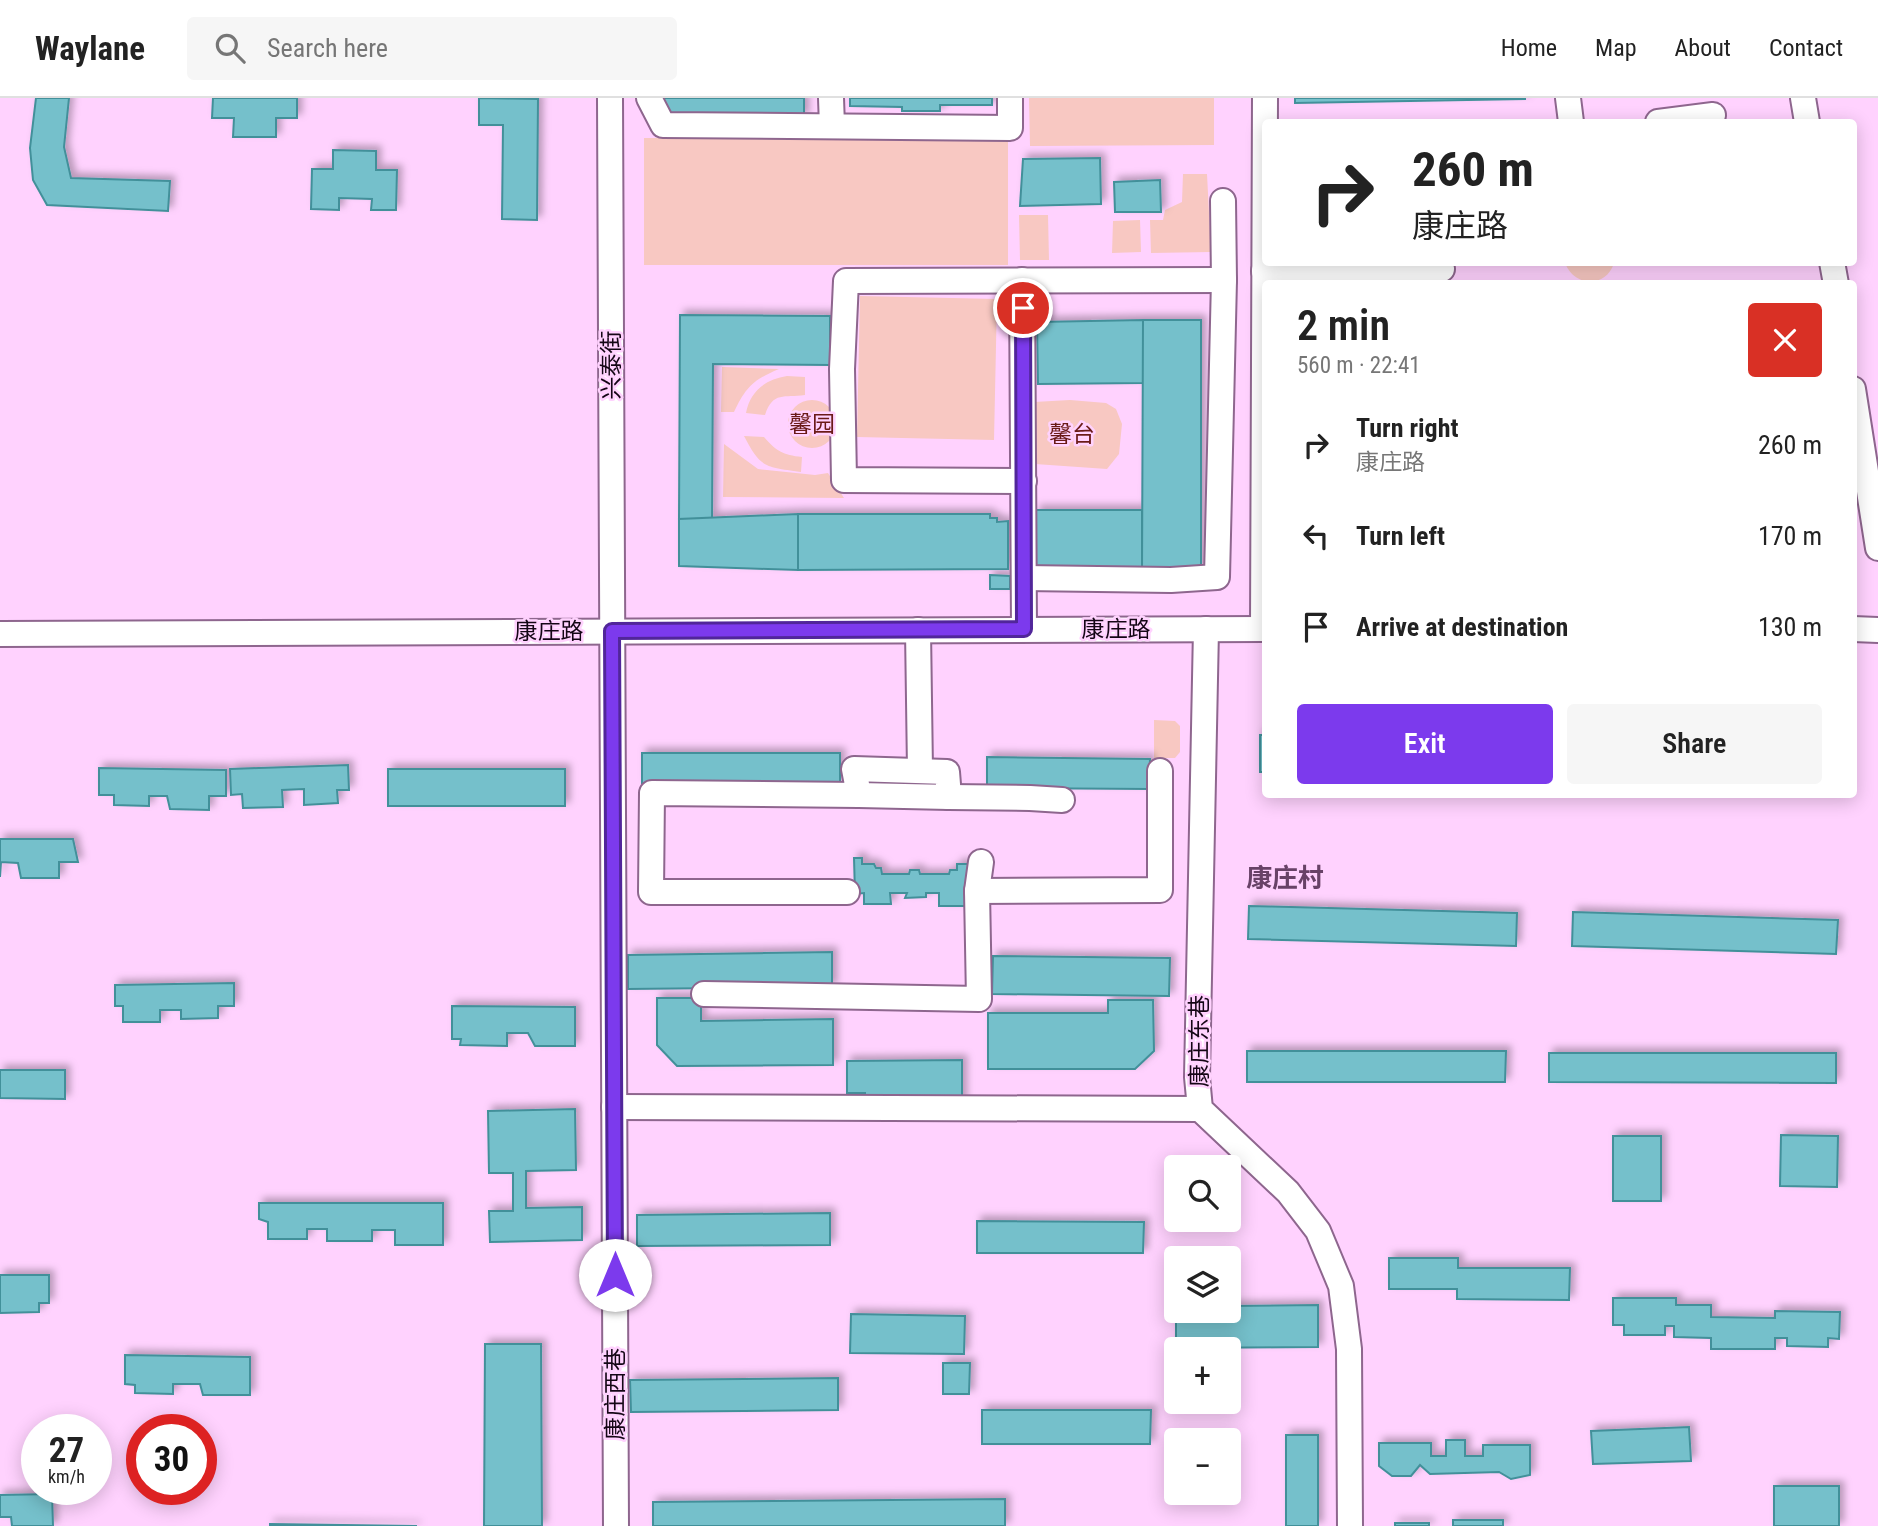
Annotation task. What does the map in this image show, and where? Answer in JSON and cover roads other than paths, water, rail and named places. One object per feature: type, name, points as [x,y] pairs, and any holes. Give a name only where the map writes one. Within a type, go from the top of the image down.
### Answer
[{"type":"street","name":"兴泰街","points":[[610,98],[612,631]]},
{"type":"street","points":[[649,98],[663,125],[1010,128],[1010,98]]},
{"type":"street","points":[[831,98],[832,126]]},
{"type":"street","points":[[1265,98],[1265,119]]},
{"type":"street","points":[[1568,98],[1571,119]]},
{"type":"street","points":[[1803,98],[1806,119]]},
{"type":"street","points":[[1679,119],[1713,114]]},
{"type":"street","points":[[1024,578],[1171,580],[1217,577],[1224,280],[1223,201]]},
{"type":"street","points":[[1264,266],[1264,280]]},
{"type":"street","points":[[1264,271],[1442,269]]},
{"type":"street","points":[[1023,280],[1024,629]]},
{"type":"street","points":[[1024,481],[844,480],[842,372],[846,281],[1224,280]]},
{"type":"street","points":[[1857,414],[1878,548]]},
{"type":"street","name":"康庄东巷","points":[[1206,629],[1197,1077],[1200,1109],[1288,1192],[1318,1231],[1341,1286],[1349,1349],[1350,1526]]},
{"type":"street","name":"康庄路","points":[[0,634],[1262,629]]},
{"type":"street","points":[[1857,629],[1878,630]]},
{"type":"street","points":[[918,630],[920,771]]},
{"type":"street","name":"康庄西巷","points":[[612,631],[616,1526]]},
{"type":"street","points":[[859,794],[854,769],[947,772],[949,797]]},
{"type":"street","points":[[977,891],[1160,890],[1160,771]]},
{"type":"street","points":[[847,892],[651,892],[652,793],[859,794],[1062,800]]},
{"type":"street","points":[[704,994],[979,999],[977,891],[981,862]]},
{"type":"street","points":[[614,1107],[1200,1109]]},
{"type":"district","name":"康庄村","points":[[1285,878]]},
{"type":"park label","name":"馨园","points":[[812,424]]},
{"type":"park label","name":"馨台","points":[[1072,434]]}]
